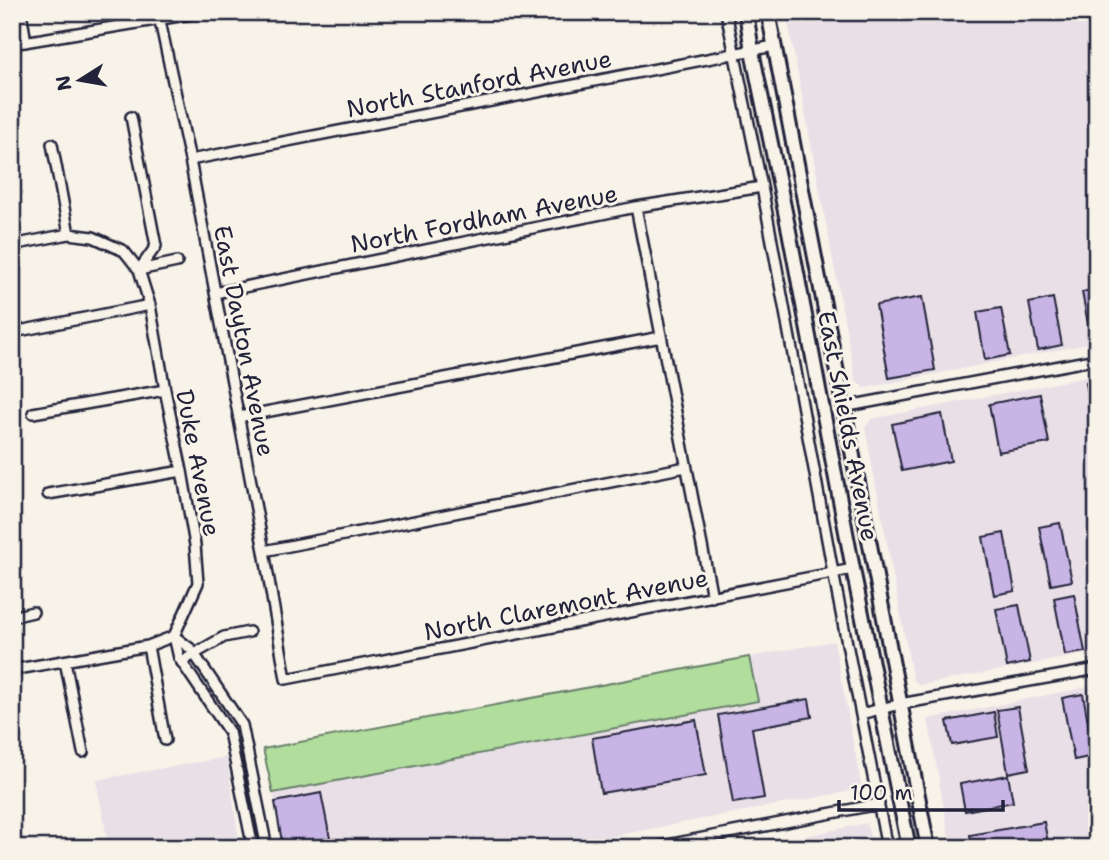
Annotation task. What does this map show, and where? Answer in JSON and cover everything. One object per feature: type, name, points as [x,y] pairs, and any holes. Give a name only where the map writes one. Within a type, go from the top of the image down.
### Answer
[{"type":"main road","name":"East Shields Avenue","points":[[746,12],[909,848]]},
{"type":"main road","name":"East Shields Avenue","points":[[768,12],[928,848]]},
{"type":"street","points":[[21,12],[26,42]]},
{"type":"street","points":[[12,44],[159,16],[203,12]]},
{"type":"street","name":"East Shields Avenue","points":[[726,12],[762,187],[887,848]]},
{"type":"street","name":"East Dayton Avenue","points":[[159,16],[190,160],[286,679]]},
{"type":"street","name":"North Stanford Avenue","points":[[190,160],[774,46]]},
{"type":"street","points":[[131,117],[156,246],[139,270]]},
{"type":"street","points":[[52,144],[69,234]]},
{"type":"street","name":"North Fordham Avenue","points":[[215,293],[636,207],[762,187]]},
{"type":"street","points":[[636,207],[712,597]]},
{"type":"street","name":"Duke Avenue","points":[[12,246],[69,234],[93,237],[124,251],[139,270],[150,305],[195,545],[198,583],[174,636]]},
{"type":"street","points":[[139,270],[177,262]]},
{"type":"street","points":[[14,332],[150,305]]},
{"type":"street","points":[[239,416],[661,337]]},
{"type":"street","points":[[843,407],[1097,359]]},
{"type":"street","points":[[33,413],[165,390]]},
{"type":"street","points":[[264,551],[686,467]]},
{"type":"street","points":[[48,494],[182,471]]},
{"type":"street","name":"North Claremont Avenue","points":[[286,679],[853,569]]},
{"type":"street","points":[[12,617],[33,612]]},
{"type":"street","points":[[182,663],[224,637],[249,632]]},
{"type":"street","points":[[12,670],[148,646],[174,636]]},
{"type":"street","points":[[174,636],[191,649],[242,726],[267,848]]},
{"type":"street","points":[[174,636],[179,658],[229,732],[253,848]]},
{"type":"street","points":[[148,646],[165,740]]},
{"type":"street","points":[[65,661],[83,752]]},
{"type":"street","points":[[861,714],[900,704],[1097,669]]},
{"type":"street","points":[[651,848],[879,804]]},
{"type":"shaded area","points":[[786,12],[1097,12],[1097,342],[865,388],[856,382]]},
{"type":"shaded area","points":[[1097,375],[1097,652],[920,685],[913,680],[865,428],[871,419]]},
{"type":"shaded area","points":[[834,641],[862,789],[549,848],[283,848],[273,793],[757,701],[749,657]]},
{"type":"shaded area","points":[[1097,685],[1097,848],[951,848],[928,719]]},
{"type":"shaded area","points":[[227,757],[240,848],[109,848],[96,780]]},
{"type":"shaded area","points":[[867,823],[872,848],[748,848]]},
{"type":"green space","points":[[749,657],[758,701],[273,793],[263,749]]},
{"type":"building","points":[[1097,289],[1097,339],[1091,340],[1082,292]]},
{"type":"building","points":[[922,297],[935,370],[889,378],[876,305]]},
{"type":"building","points":[[1053,298],[1062,345],[1038,350],[1029,303]]},
{"type":"building","points":[[1001,308],[1010,355],[985,360],[977,312]]},
{"type":"building","points":[[1097,381],[1097,433],[1096,433],[1086,383]]},
{"type":"building","points":[[1040,394],[1049,443],[998,452],[989,404]]},
{"type":"building","points":[[942,414],[951,461],[902,471],[892,424]]},
{"type":"building","points":[[1060,523],[1072,581],[1051,585],[1039,527]]},
{"type":"building","points":[[1004,533],[1015,591],[994,595],[983,537]]},
{"type":"building","points":[[1074,594],[1085,652],[1065,655],[1054,598]]},
{"type":"building","points":[[1019,605],[1030,662],[1007,667],[996,609]]},
{"type":"building","points":[[1083,694],[1094,756],[1074,760],[1062,698]]},
{"type":"building","points":[[809,699],[812,717],[752,728],[764,798],[733,803],[718,715]]},
{"type":"building","points":[[1018,707],[1029,769],[1008,773],[997,710]]},
{"type":"building","points":[[994,712],[998,737],[952,745],[947,721]]},
{"type":"building","points":[[696,720],[706,775],[601,793],[592,738]]},
{"type":"building","points":[[1008,775],[1013,802],[965,811],[960,784]]},
{"type":"building","points":[[321,793],[332,848],[283,848],[275,802]]},
{"type":"building","points":[[1044,822],[1049,848],[973,848],[970,835]]}]
